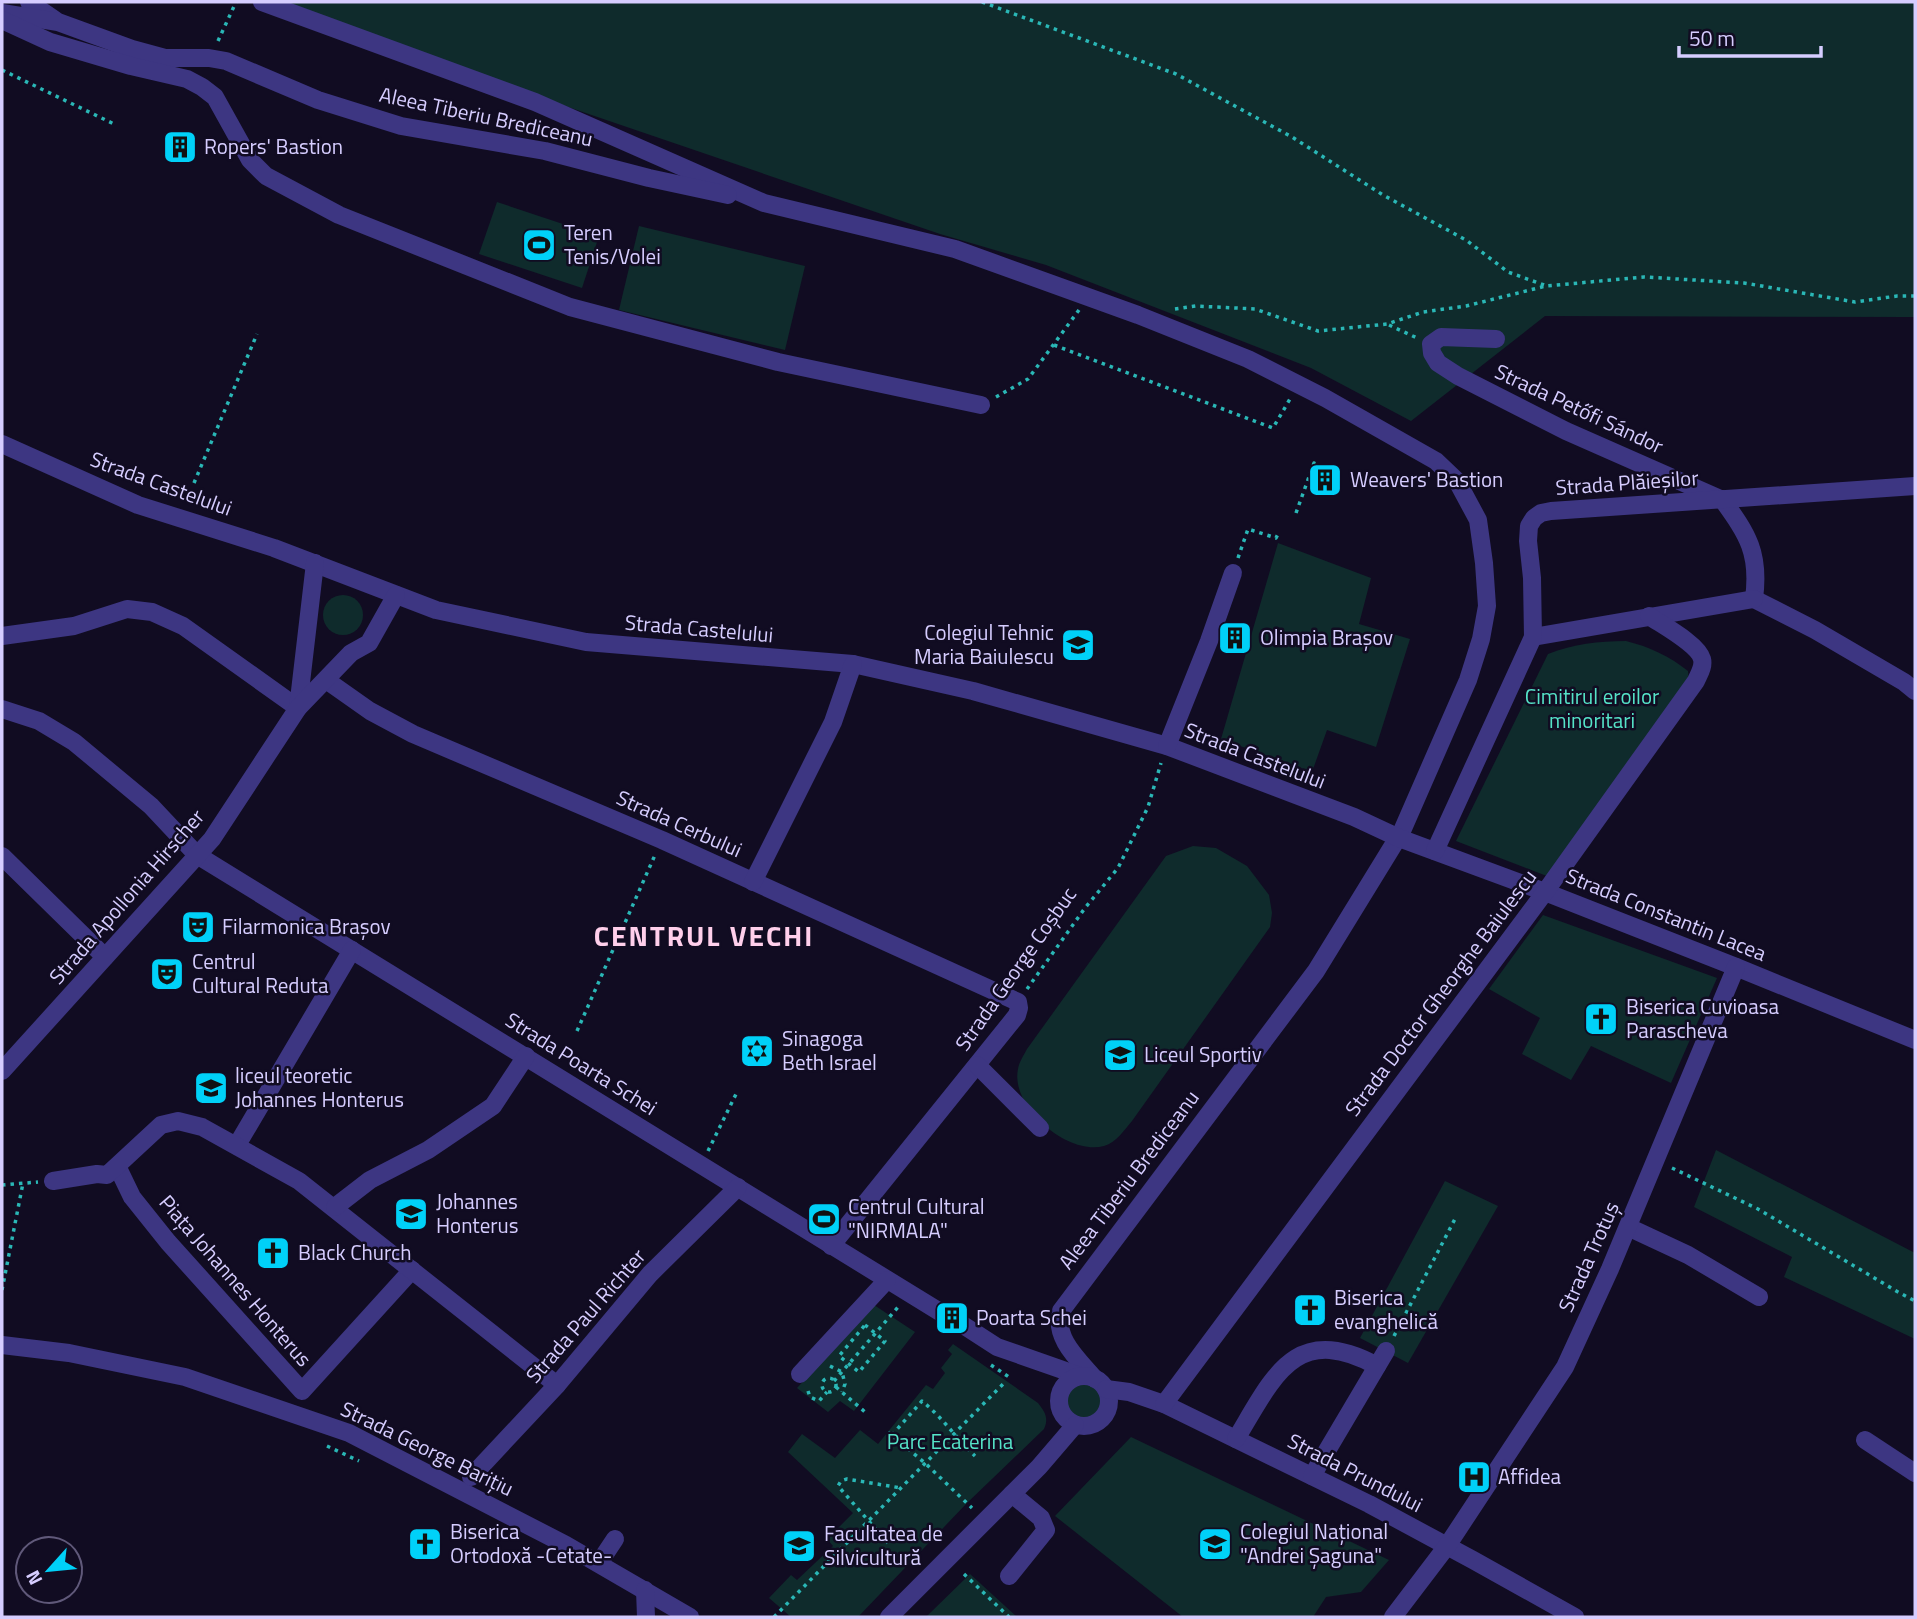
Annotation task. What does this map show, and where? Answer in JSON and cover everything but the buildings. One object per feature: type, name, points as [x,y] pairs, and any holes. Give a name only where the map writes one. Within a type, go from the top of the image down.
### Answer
[{"type":"street","points":[[29,2],[58,22]]},
{"type":"street","points":[[262,2],[535,102],[764,202]]},
{"type":"street","name":"Aleea Tiberiu Brediceanu","points":[[2,13],[58,22],[165,58],[209,58],[226,61],[318,100],[401,126],[545,151],[955,249],[1138,315],[1248,359],[1436,461],[1457,481],[1478,520],[1487,606],[1481,639],[1468,680],[1400,835],[1316,971],[1061,1311],[1061,1334],[1094,1381]]},
{"type":"street","points":[[2,20],[50,42],[187,79],[215,97],[250,160],[266,176],[339,215],[570,307],[778,362],[981,405]]},
{"type":"street","name":"Strada Petőfi Sándor","points":[[1496,339],[1441,337],[1431,344],[1432,354],[1438,363],[1458,376],[1566,431],[1722,499],[1915,486]]},
{"type":"street","name":"Strada Castelului","points":[[2,444],[138,505],[274,548],[436,610],[586,642],[853,664],[973,691],[1167,746],[1400,835]]},
{"type":"street","name":"Strada Plăieșilor","points":[[1435,851],[1533,637],[1528,541],[1529,526],[1534,518],[1551,511],[1722,499],[1752,547],[1758,574],[1754,599]]},
{"type":"street","name":"Strada Apollonia Hirscher","points":[[298,708],[314,564]]},
{"type":"street","points":[[1167,746],[1233,573]]},
{"type":"street","name":"Strada Apollonia Hirscher","points":[[2,1072],[212,839],[298,708],[351,653],[369,643],[396,595]]},
{"type":"street","points":[[1533,637],[1754,599],[1815,630],[1915,691]]},
{"type":"street","points":[[2,636],[74,626],[127,609],[152,612],[183,626],[298,708]]},
{"type":"street","name":"Strada Doctor Gheorghe Baiulescu","points":[[1164,1404],[1545,892],[1696,681],[1702,669],[1702,658],[1696,649],[1649,616]]},
{"type":"street","points":[[753,882],[833,722],[853,664]]},
{"type":"street","name":"Strada Cerbului","points":[[326,680],[370,711],[413,734],[662,840],[1018,1002]]},
{"type":"street","name":"Strada Poarta Schei","points":[[2,709],[38,721],[74,742],[152,806],[197,855],[940,1312]]},
{"type":"street","name":"Strada Constantin Lacea","points":[[1400,835],[1915,1040]]},
{"type":"street","points":[[2,856],[105,957]]},
{"type":"street","points":[[237,1145],[352,950]]},
{"type":"street","name":"Strada Trotuș","points":[[1393,1617],[1447,1546],[1564,1367],[1628,1227],[1736,967]]},
{"type":"street","name":"Strada George Coșbuc","points":[[831,1245],[1017,1015],[1018,1002]]},
{"type":"street","points":[[335,1207],[370,1181],[428,1150],[494,1106],[526,1056]]},
{"type":"street","points":[[976,1065],[1040,1128]]},
{"type":"street","points":[[53,1181],[107,1175],[118,1168],[161,1125],[178,1121],[193,1123],[299,1181],[556,1385]]},
{"type":"street","name":"Piața Johannes Honterus","points":[[118,1168],[132,1197],[168,1242],[302,1391],[412,1270]]},
{"type":"street","name":"Strada Paul Richter","points":[[471,1477],[556,1385],[650,1273],[738,1187]]},
{"type":"street","points":[[1628,1227],[1688,1255],[1759,1297]]},
{"type":"street","points":[[800,1374],[887,1280]]},
{"type":"street","points":[[963,1325],[997,1347],[1094,1381],[1109,1397],[1105,1414],[1092,1425],[1075,1424],[1062,1414],[1059,1397],[1067,1382],[1094,1381]]},
{"type":"street","name":"Strada George Barițiu","points":[[2,1345],[69,1353],[186,1377],[349,1433],[599,1563],[690,1617]]},
{"type":"street","points":[[1236,1439],[1271,1380],[1292,1359],[1308,1351],[1327,1350],[1381,1358],[1312,1476]]},
{"type":"street","name":"Strada Prundului","points":[[1094,1381],[1164,1404],[1312,1476],[1575,1617]]},
{"type":"street","points":[[889,1617],[1013,1494],[1075,1424]]},
{"type":"street","points":[[1865,1440],[1915,1473]]},
{"type":"street","points":[[1009,1576],[1046,1530],[1041,1518],[1013,1494]]},
{"type":"street","points":[[599,1563],[615,1539]]},
{"type":"street","points":[[645,1590],[646,1617]]},
{"type":"path","points":[[209,58],[236,2]]},
{"type":"path","points":[[982,2],[1176,74],[1292,137],[1383,195],[1466,240],[1508,272],[1546,286]]},
{"type":"path","points":[[2,70],[114,124]]},
{"type":"path","points":[[1171,309],[1196,306],[1255,309],[1318,331],[1387,324],[1423,312],[1466,306],[1546,286],[1644,277],[1744,282],[1855,302],[1915,296]]},
{"type":"path","points":[[981,405],[1028,379],[1072,320]]},
{"type":"path","points":[[1387,324],[1431,344]]},
{"type":"path","points":[[194,484],[257,334]]},
{"type":"path","points":[[1054,345],[1273,428],[1299,385]]},
{"type":"path","points":[[1296,513],[1314,463],[1338,474]]},
{"type":"path","points":[[1233,573],[1248,529],[1276,538],[1279,532]]},
{"type":"path","name":"Strada George Coșbuc","points":[[1018,1002],[1050,954],[1118,869],[1148,807],[1167,746]]},
{"type":"path","points":[[577,1031],[662,840]]},
{"type":"path","points":[[701,1164],[738,1090]]},
{"type":"path","points":[[1656,1160],[1758,1209],[1915,1301]]},
{"type":"path","points":[[2,1180],[11,1185]]},
{"type":"path","points":[[2,1185],[53,1181]]},
{"type":"path","points":[[2,1290],[23,1183]]},
{"type":"path","points":[[1381,1358],[1456,1217]]},
{"type":"path","points":[[865,1412],[835,1384],[842,1372],[900,1305]]},
{"type":"path","points":[[865,1325],[885,1341],[859,1371],[849,1365],[839,1356],[865,1325]]},
{"type":"path","points":[[842,1372],[845,1384],[842,1392]]},
{"type":"path","points":[[774,1617],[1006,1381]]},
{"type":"path","points":[[972,1508],[890,1434],[922,1401],[939,1415],[953,1435],[975,1457]]},
{"type":"path","points":[[323,1444],[368,1465]]},
{"type":"path","points":[[888,1543],[845,1492],[838,1489],[841,1481],[847,1479],[901,1488]]},
{"type":"path","points":[[964,1574],[1009,1617]]},
{"type":"green space","points":[[261,2],[1915,2],[1915,317],[1545,316],[1411,421],[1311,368],[1046,265],[940,234]]},
{"type":"green space","name":"Teren Tenis/Volei","points":[[497,202],[599,236],[582,288],[479,254]]},
{"type":"green space","points":[[639,226],[805,266],[785,350],[619,310]]},
{"type":"green space","points":[[1278,543],[1371,578],[1359,624],[1410,639],[1376,747],[1327,730],[1312,772],[1221,739]]},
{"type":"green space","points":[[343,595],[357,601],[363,615],[357,629],[343,635],[329,629],[323,615],[329,601]]},
{"type":"green space","name":"Cimitirul eroilor minoritari","points":[[1626,641],[1651,649],[1674,661],[1688,671],[1689,682],[1552,878],[1456,841],[1548,654],[1586,644]]},
{"type":"green space","points":[[1193,846],[1216,848],[1247,866],[1269,895],[1272,913],[1270,927],[1120,1135],[1104,1146],[1074,1144],[1044,1126],[1032,1113],[1018,1084],[1019,1064],[1027,1049],[1166,856]]},
{"type":"green space","points":[[1543,915],[1717,978],[1671,1083],[1591,1046],[1571,1080],[1522,1054],[1540,1018],[1489,989]]},
{"type":"green space","points":[[1716,1150],[1915,1253],[1915,1339],[1784,1277],[1792,1257],[1694,1207]]},
{"type":"green space","points":[[1445,1181],[1498,1206],[1408,1363],[1360,1338]]},
{"type":"green space","points":[[874,1305],[915,1332],[854,1411],[840,1401],[828,1412],[797,1388]]},
{"type":"green space","name":"Parc Ecaterina","points":[[953,1344],[1038,1403],[1046,1415],[1044,1429],[967,1503],[858,1617],[791,1617],[769,1598],[791,1575],[797,1580],[833,1546],[827,1539],[853,1513],[788,1452],[802,1434],[835,1458],[860,1430],[878,1444],[926,1385],[933,1389],[945,1373],[941,1368],[952,1354],[948,1350]]},
{"type":"green space","points":[[1084,1383],[1097,1388],[1102,1401],[1097,1414],[1084,1419],[1071,1414],[1066,1401],[1071,1388]]},
{"type":"green space","name":"Colegiul Național \"Andrei Șaguna\"","points":[[1131,1437],[1389,1560],[1361,1592],[1326,1597],[1313,1617],[1183,1617],[1055,1516]]},
{"type":"green space","points":[[970,1574],[1017,1617],[926,1617]]},
{"type":"place","name":"Ropers' Bastion","points":[[180,147]]},
{"type":"place","name":"Teren Tenis/Volei","points":[[539,245]]},
{"type":"place","name":"Weavers' Bastion","points":[[1325,480]]},
{"type":"place","name":"Olimpia Brașov","points":[[1235,638]]},
{"type":"place","name":"Colegiul Tehnic Maria Baiulescu","points":[[1078,645]]},
{"type":"place","name":"Filarmonica Brașov","points":[[198,927]]},
{"type":"place","name":"Centrul Cultural Reduta","points":[[167,974]]},
{"type":"place","name":"Biserica Cuvioasa Parascheva","points":[[1601,1019]]},
{"type":"place","name":"Sinagoga Beth Israel","points":[[757,1051]]},
{"type":"place","name":"Liceul Sportiv","points":[[1120,1055]]},
{"type":"place","name":"liceul teoretic Johannes Honterus","points":[[211,1088]]},
{"type":"place","name":"Johannes Honterus","points":[[411,1214]]},
{"type":"place","name":"Centrul Cultural \"NIRMALA\"","points":[[824,1219]]},
{"type":"place","name":"Black Church","points":[[273,1253]]},
{"type":"place","name":"Biserica evanghelică","points":[[1310,1310]]},
{"type":"place","name":"Poarta Schei","points":[[952,1318]]},
{"type":"place","name":"Affidea","points":[[1474,1477]]},
{"type":"place","name":"Biserica Ortodoxă -Cetate-","points":[[425,1544]]},
{"type":"place","name":"Colegiul Național \"Andrei Șaguna\"","points":[[1215,1544]]},
{"type":"place","name":"Facultatea de Silvicultură","points":[[799,1546]]},
{"type":"district","name":"CENTRUL VECHI","points":[[704,936]]}]
